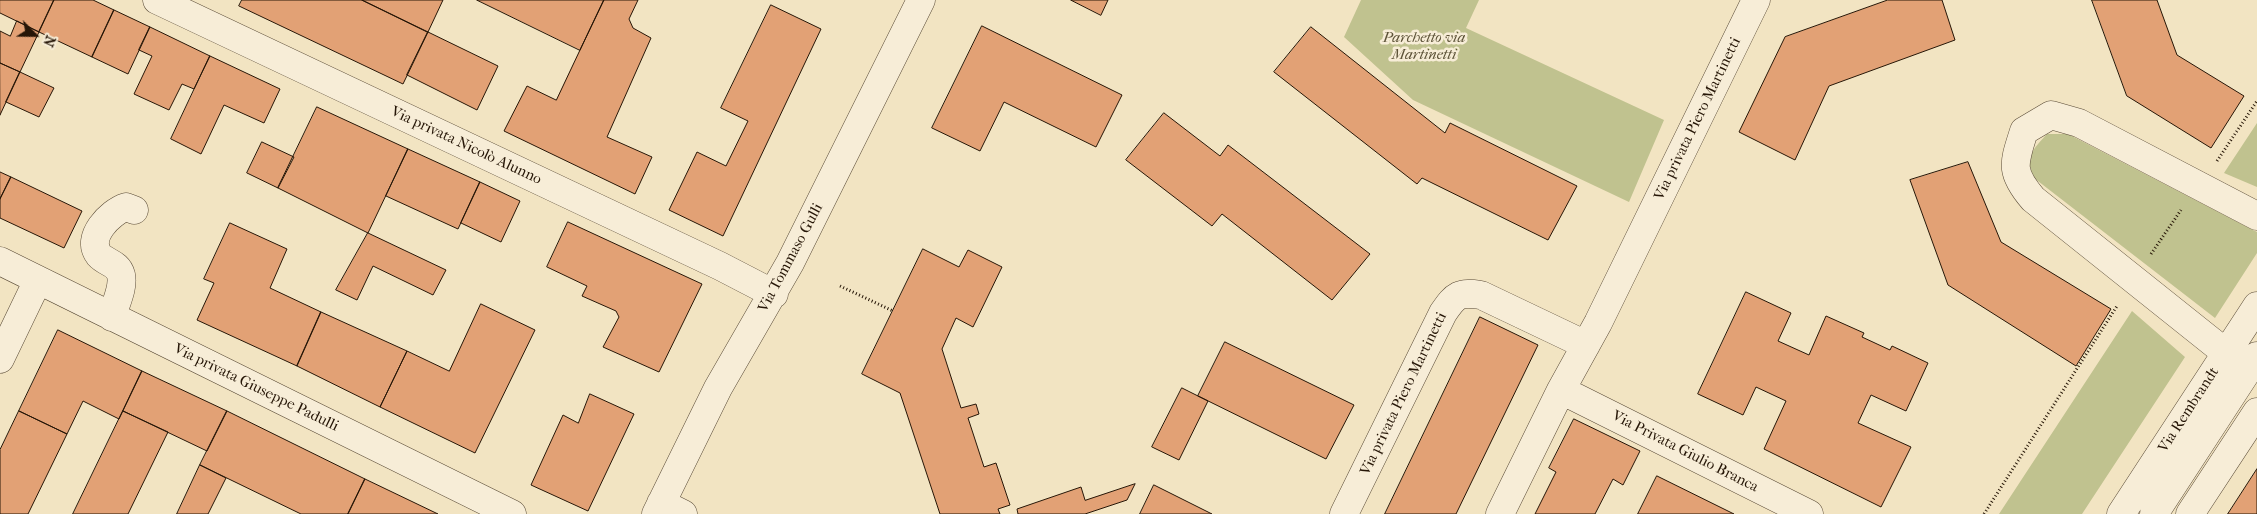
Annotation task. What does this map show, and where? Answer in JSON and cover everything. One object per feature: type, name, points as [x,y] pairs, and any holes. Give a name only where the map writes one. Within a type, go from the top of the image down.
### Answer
[{"type":"street","name":"Via privata Nicolò Alunno","points":[[157,0],[720,266],[774,294]]},
{"type":"street","name":"Via Tommaso Gulli","points":[[667,510],[718,388],[774,294],[921,0]]},
{"type":"street","name":"Via privata Piero Martinetti","points":[[1500,514],[1561,390],[1586,345],[1756,0]]},
{"type":"street","points":[[2226,353],[2032,199],[2021,185],[2014,162],[2024,131],[2051,114],[2080,123],[2257,216]]},
{"type":"street","points":[[112,316],[122,283],[121,274],[118,267],[98,254],[95,246],[96,239],[110,215],[126,207],[134,210]]},
{"type":"street","name":"Via privata Giuseppe Padulli","points":[[0,261],[512,514]]},
{"type":"street","points":[[0,359],[38,280]]},
{"type":"street","name":"Via privata Piero Martinetti","points":[[1344,514],[1444,313],[1453,299],[1463,293],[1481,295],[1586,345]]},
{"type":"street","name":"Via Rembrandt","points":[[2120,514],[2257,306]]},
{"type":"street","name":"Via Rembrandt","points":[[2154,514],[2257,356]]},
{"type":"street","name":"Via Privata Giulio Branca","points":[[1561,390],[1809,514]]},
{"type":"street","points":[[2190,514],[2257,412]]},
{"type":"path","points":[[840,286],[893,312]]},
{"type":"green space","name":"Parchetto via Martinetti","points":[[1361,0],[1479,0],[1466,28],[1664,120],[1629,202],[1413,100],[1344,37]]},
{"type":"green space","points":[[2257,123],[2257,187],[2224,173]]},
{"type":"green space","points":[[2047,134],[2068,134],[2257,232],[2257,253],[2215,318],[2034,178],[2030,159],[2034,149]]},
{"type":"green space","points":[[2132,311],[2185,357],[2082,514],[1999,514]]},
{"type":"building","points":[[0,0],[54,0],[39,32],[0,13]]},
{"type":"building","points":[[54,0],[93,0],[114,10],[92,57],[39,32]]},
{"type":"building","points":[[242,0],[362,0],[428,32],[403,84],[239,6]]},
{"type":"building","points":[[362,0],[443,0],[428,32]]},
{"type":"building","points":[[477,0],[604,0],[580,50]]},
{"type":"building","points":[[604,0],[638,0],[629,19],[633,28],[651,38],[607,137],[652,157],[635,194],[504,131],[527,86],[556,100]]},
{"type":"building","points":[[1071,0],[1108,0],[1101,15]]},
{"type":"building","points":[[1888,0],[1942,0],[1955,40],[1829,86],[1795,160],[1739,132],[1785,37]]},
{"type":"building","points":[[2092,0],[2157,0],[2177,55],[2244,96],[2211,148],[2127,96]]},
{"type":"building","points":[[771,5],[821,29],[723,236],[669,210],[697,152],[726,166],[748,121],[721,108]]},
{"type":"building","points":[[114,10],[150,27],[128,74],[92,57]]},
{"type":"building","points":[[17,21],[39,32],[20,72],[0,63],[0,31],[10,36]]},
{"type":"building","points":[[982,26],[1122,95],[1096,147],[1004,102],[980,151],[932,128]]},
{"type":"building","points":[[150,27],[210,56],[194,89],[182,84],[169,110],[134,94],[152,56],[139,50]]},
{"type":"building","points":[[1311,27],[1445,133],[1450,123],[1577,186],[1548,240],[1422,178],[1417,184],[1274,72]]},
{"type":"building","points":[[428,32],[498,66],[477,110],[407,75]]},
{"type":"building","points":[[210,56],[280,89],[264,123],[224,105],[201,154],[171,139]]},
{"type":"building","points":[[0,63],[20,72],[0,115]]},
{"type":"building","points":[[20,72],[54,88],[39,117],[6,102]]},
{"type":"building","points":[[317,107],[408,149],[368,233],[278,188]]},
{"type":"building","points":[[1164,113],[1220,156],[1228,145],[1370,254],[1332,300],[1222,214],[1212,226],[1126,160]]},
{"type":"building","points":[[262,142],[294,157],[278,188],[247,173]]},
{"type":"building","points":[[408,149],[480,182],[458,229],[386,196]]},
{"type":"building","points":[[1968,162],[2001,242],[2111,309],[2076,366],[1948,285],[1910,180]]},
{"type":"building","points":[[0,172],[11,177],[0,199]]},
{"type":"building","points":[[11,177],[82,211],[64,248],[0,218],[0,199]]},
{"type":"building","points":[[480,182],[520,201],[501,242],[461,223]]},
{"type":"building","points":[[568,222],[702,284],[659,372],[603,347],[619,317],[616,311],[582,296],[587,286],[547,267]]},
{"type":"building","points":[[230,223],[287,249],[270,288],[321,312],[297,366],[197,320],[214,283],[204,279]]},
{"type":"building","points":[[368,233],[446,270],[433,295],[373,266],[357,300],[336,290]]},
{"type":"building","points":[[923,249],[959,267],[968,250],[1002,267],[973,327],[956,318],[942,349],[961,408],[976,404],[979,414],[968,418],[984,467],[996,463],[1010,505],[998,509],[1000,514],[940,514],[900,393],[862,374]]},
{"type":"building","points":[[1746,292],[1791,313],[1778,341],[1809,355],[1826,316],[1864,333],[1862,337],[1890,350],[1892,346],[1928,363],[1906,411],[1871,395],[1858,423],[1911,447],[1881,507],[1764,449],[1786,401],[1756,387],[1743,415],[1698,394]]},
{"type":"building","points":[[481,304],[535,330],[475,453],[380,407],[407,351],[449,371]]},
{"type":"building","points":[[321,312],[407,351],[380,407],[297,366]]},
{"type":"building","points":[[1480,317],[1538,345],[1456,514],[1385,514]]},
{"type":"building","points":[[58,330],[142,371],[119,419],[83,401],[67,434],[19,411]]},
{"type":"building","points":[[1225,342],[1354,405],[1326,459],[1198,396]]},
{"type":"building","points":[[142,371],[227,411],[207,451],[123,411]]},
{"type":"building","points":[[1182,388],[1208,401],[1179,460],[1152,447]]},
{"type":"building","points":[[590,394],[634,414],[588,511],[531,485],[563,415],[578,423]]},
{"type":"building","points":[[19,411],[67,434],[28,514],[0,514],[0,450]]},
{"type":"building","points":[[123,411],[168,432],[128,514],[73,514]]},
{"type":"building","points":[[227,411],[365,479],[348,514],[301,514],[200,465]]},
{"type":"building","points":[[1574,419],[1640,451],[1623,485],[1613,479],[1595,514],[1535,514],[1556,472],[1549,468]]},
{"type":"building","points":[[200,465],[226,478],[208,514],[177,514]]},
{"type":"building","points":[[2257,469],[2257,514],[2228,514]]},
{"type":"building","points":[[1657,476],[1734,514],[1638,514]]},
{"type":"building","points":[[365,479],[438,514],[348,514]]},
{"type":"building","points":[[1135,484],[1127,500],[1085,514],[1018,514],[1017,509],[1081,487],[1085,500]]},
{"type":"building","points":[[1154,485],[1212,514],[1140,514]]}]
